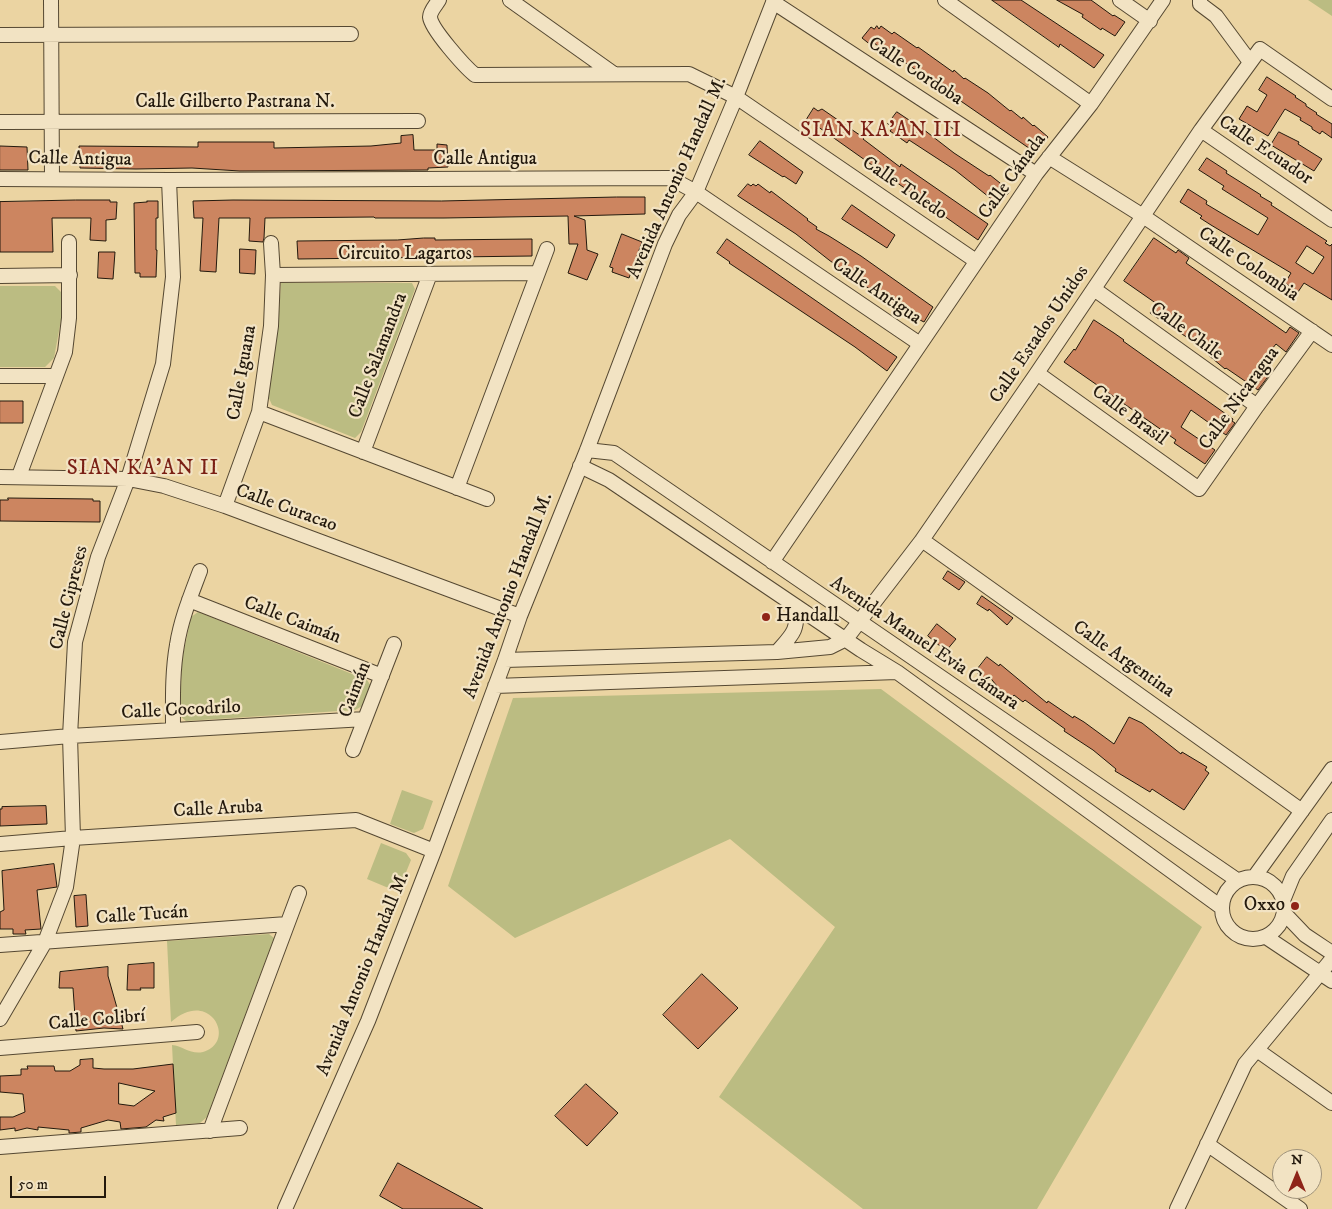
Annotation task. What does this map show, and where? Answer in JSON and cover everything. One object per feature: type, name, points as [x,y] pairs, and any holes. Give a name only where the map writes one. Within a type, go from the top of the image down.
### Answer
[{"type":"street","points":[[51,0],[52,178]]},
{"type":"street","name":"Calle Toledo","points":[[439,0],[430,16],[433,26],[467,68],[475,75],[689,74],[736,97],[976,261]]},
{"type":"street","points":[[510,0],[614,74]]},
{"type":"street","points":[[945,0],[1091,104]]},
{"type":"street","points":[[1120,0],[1150,21]]},
{"type":"street","name":"Calle Cánada","points":[[772,562],[1036,174],[1091,104],[1163,0]]},
{"type":"street","points":[[1200,0],[1200,4],[1216,16],[1250,62]]},
{"type":"street","name":"Avenida Antonio Handall M.","points":[[285,1209],[368,1021],[434,851],[520,616],[587,450],[664,244],[679,215],[696,192],[736,97],[773,1]]},
{"type":"street","name":"Calle Cordoba","points":[[773,1],[1036,174]]},
{"type":"street","points":[[0,35],[351,34]]},
{"type":"street","name":"Calle Estados Unidos","points":[[846,639],[922,540],[1038,373],[1201,130],[1260,49],[1332,99]]},
{"type":"street","name":"Calle Gilberto Pastrana N.","points":[[0,122],[418,121]]},
{"type":"street","name":"Calle Ecuador","points":[[1201,130],[1332,220]]},
{"type":"street","name":"Calle Colombia","points":[[1049,157],[1144,216],[1332,345]]},
{"type":"street","name":"Calle Antigua","points":[[0,179],[670,178],[696,192],[920,344]]},
{"type":"street","name":"Calle Cipreses","points":[[0,1019],[45,942],[66,887],[73,838],[70,736],[74,642],[98,557],[128,479],[163,364],[173,277],[169,180]]},
{"type":"street","points":[[19,476],[65,352],[70,318],[69,242]]},
{"type":"street","name":"Calle Iguana","points":[[225,506],[259,412],[271,326],[273,275],[271,243]]},
{"type":"street","points":[[457,488],[547,249]]},
{"type":"street","name":"Circuito Lagartos","points":[[273,275],[538,273]]},
{"type":"street","name":"Calle Salamandra","points":[[363,452],[430,274]]},
{"type":"street","points":[[0,276],[70,276]]},
{"type":"street","name":"Calle Chile","points":[[1094,289],[1257,406]]},
{"type":"street","name":"Calle Nicaragua","points":[[1199,489],[1312,332]]},
{"type":"street","name":"Calle Brasil","points":[[1038,373],[1199,489]]},
{"type":"street","points":[[0,376],[56,376]]},
{"type":"street","points":[[259,412],[488,500]]},
{"type":"street","name":"Avenida Manuel Evia Cámara","points":[[587,450],[614,453],[1237,880]]},
{"type":"street","name":"Avenida Manuel Evia Cámara","points":[[580,466],[609,480],[897,672],[1222,907]]},
{"type":"street","name":"Calle Curacao","points":[[0,477],[128,479],[164,486],[225,506],[520,616]]},
{"type":"street","name":"Calle Argentina","points":[[922,540],[1302,811]]},
{"type":"street","points":[[173,730],[174,668],[177,644],[189,600],[200,571]]},
{"type":"street","name":"Calle Caimán","points":[[189,600],[382,676]]},
{"type":"street","points":[[777,652],[789,638],[797,624],[796,606]]},
{"type":"street","name":"Avenida Manuel Evia Cámara","points":[[505,660],[777,652],[830,647],[846,639]]},
{"type":"street","name":"Caimán","points":[[353,750],[394,644]]},
{"type":"street","name":"Avenida Manuel Evia Cámara","points":[[495,686],[897,672]]},
{"type":"street","name":"Calle Cocodrilo","points":[[0,742],[70,736],[365,719]]},
{"type":"street","points":[[1255,876],[1332,769]]},
{"type":"street","name":"Calle Aruba","points":[[0,844],[356,820],[434,851]]},
{"type":"street","points":[[1284,898],[1273,883],[1255,876],[1237,880],[1226,892],[1222,907],[1225,922],[1235,934],[1250,939],[1266,937],[1278,928],[1285,914],[1284,898],[1292,876],[1330,825]]},
{"type":"street","points":[[210,1131],[299,893]]},
{"type":"street","points":[[1285,914],[1305,935],[1332,953]]},
{"type":"street","name":"Calle Tucán","points":[[0,945],[287,924]]},
{"type":"street","points":[[1266,937],[1332,981]]},
{"type":"street","points":[[1177,1209],[1245,1064],[1332,959]]},
{"type":"street","name":"Calle Colibrí","points":[[0,1048],[197,1032]]},
{"type":"street","points":[[1257,1050],[1332,1103]]},
{"type":"street","points":[[0,1147],[240,1128]]},
{"type":"street","points":[[1208,1144],[1300,1209]]},
{"type":"green space","points":[[1308,0],[1332,0],[1332,16]]},
{"type":"green space","points":[[281,283],[412,283],[415,289],[361,432],[355,438],[272,405],[268,396],[278,326]]},
{"type":"green space","points":[[0,286],[55,286],[61,292],[61,320],[54,358],[45,367],[0,367]]},
{"type":"green space","points":[[198,612],[367,680],[371,686],[364,705],[355,710],[186,721],[180,716],[182,660],[191,617]]},
{"type":"green space","points":[[881,689],[1202,927],[1037,1209],[863,1209],[719,1097],[835,927],[730,839],[515,938],[448,886],[513,698]]},
{"type":"green space","points":[[402,790],[433,801],[423,829],[414,833],[390,824]]},
{"type":"green space","points":[[381,843],[406,853],[411,860],[398,892],[367,879]]},
{"type":"green space","points":[[269,934],[274,938],[207,1117],[200,1123],[176,1125],[172,1045],[199,1053],[203,1052],[213,1046],[218,1038],[219,1029],[215,1020],[207,1013],[197,1011],[185,1013],[171,1022],[167,941]]},
{"type":"building","points":[[992,0],[1021,0],[1104,55],[1094,68],[1060,44],[1059,47]]},
{"type":"building","points":[[1057,0],[1091,0],[1125,22],[1115,36],[1102,28],[1101,30],[1082,17],[1083,15]]},
{"type":"building","points":[[877,26],[879,29],[881,26],[892,34],[894,32],[953,72],[954,70],[964,79],[988,93],[1010,111],[1022,119],[1023,117],[1048,137],[1036,153],[897,57],[874,43],[872,46],[862,38],[871,27],[874,29]]},
{"type":"building","points":[[1267,77],[1296,96],[1316,114],[1332,124],[1332,138],[1322,131],[1320,134],[1300,120],[1301,118],[1285,109],[1268,136],[1239,119],[1247,106],[1257,112],[1267,95],[1259,90]]},
{"type":"building","points":[[814,108],[818,111],[822,109],[864,138],[900,167],[901,164],[988,224],[978,240],[807,119]]},
{"type":"building","points":[[897,112],[910,119],[954,153],[990,175],[1010,191],[999,205],[955,170],[909,140],[907,143],[890,131],[893,127],[888,124]]},
{"type":"building","points":[[1279,132],[1299,142],[1298,144],[1322,159],[1314,171],[1271,145]]},
{"type":"building","points":[[413,135],[414,150],[437,150],[437,144],[447,145],[448,167],[428,168],[428,170],[240,171],[192,168],[80,168],[79,146],[198,147],[198,142],[274,142],[274,148],[371,146],[401,143],[401,136]]},
{"type":"building","points":[[760,141],[803,172],[796,184],[749,155]]},
{"type":"building","points":[[0,146],[27,147],[28,170],[0,170]]},
{"type":"building","points":[[1207,158],[1227,171],[1226,173],[1272,203],[1271,205],[1327,241],[1325,243],[1330,246],[1332,244],[1332,300],[1304,283],[1298,292],[1285,283],[1291,273],[1200,218],[1202,216],[1180,202],[1188,189],[1207,201],[1206,204],[1258,235],[1268,218],[1222,189],[1224,186],[1199,170]],"holes":[[[1307,246],[1324,257],[1313,274],[1296,263]]]},
{"type":"building","points":[[748,184],[756,186],[758,184],[770,193],[771,191],[808,219],[817,227],[816,229],[861,256],[933,307],[924,322],[896,308],[796,234],[738,196]]},
{"type":"building","points":[[645,197],[645,214],[574,216],[585,220],[587,250],[598,254],[587,280],[568,273],[578,244],[569,244],[568,216],[265,218],[263,242],[249,241],[250,218],[219,218],[216,272],[200,271],[203,218],[194,218],[193,201],[441,201]]},
{"type":"building","points":[[110,200],[110,202],[117,202],[116,219],[106,220],[106,241],[90,240],[91,218],[52,218],[53,252],[0,252],[0,202]]},
{"type":"building","points":[[158,201],[158,218],[156,218],[156,277],[140,277],[140,273],[135,273],[134,203]]},
{"type":"building","points":[[852,205],[895,235],[887,248],[842,219]]},
{"type":"building","points":[[622,234],[642,242],[629,278],[612,272],[613,268],[610,267]]},
{"type":"building","points":[[435,238],[435,240],[532,239],[532,256],[298,259],[297,241]]},
{"type":"building","points":[[1154,238],[1176,253],[1178,250],[1189,258],[1186,263],[1286,333],[1290,327],[1299,333],[1286,352],[1276,344],[1264,359],[1266,361],[1264,363],[1273,370],[1258,390],[1225,369],[1188,338],[1150,313],[1157,304],[1124,281]]},
{"type":"building","points":[[727,239],[897,357],[887,371],[855,347],[729,263],[717,253]]},
{"type":"building","points":[[240,249],[256,250],[255,274],[240,273]]},
{"type":"building","points":[[99,252],[115,252],[113,279],[98,278]]},
{"type":"building","points":[[1094,320],[1233,419],[1232,421],[1235,423],[1226,435],[1191,410],[1181,427],[1215,450],[1205,464],[1174,443],[1176,440],[1064,362],[1075,350]]},
{"type":"building","points":[[0,401],[23,401],[23,423],[0,423]]},
{"type":"building","points":[[8,498],[93,499],[93,501],[100,501],[100,522],[0,521],[0,500],[8,500]]},
{"type":"building","points":[[948,571],[965,582],[959,590],[943,579]]},
{"type":"building","points":[[982,596],[1013,618],[1007,625],[989,609],[988,611],[977,604]]},
{"type":"building","points":[[937,624],[956,639],[946,651],[928,636]]},
{"type":"building","points":[[987,657],[999,666],[1000,664],[1047,703],[1048,701],[1073,718],[1074,716],[1084,722],[1114,744],[1129,717],[1142,723],[1181,754],[1182,752],[1207,767],[1205,770],[1209,773],[1184,810],[1152,789],[1150,792],[1115,771],[1116,769],[1093,750],[1064,731],[1065,729],[1025,700],[1023,702],[1014,695],[1009,701],[988,675],[983,681],[976,671]]},
{"type":"building","points":[[46,806],[47,824],[0,826],[0,809],[2,807]]},
{"type":"building","points":[[54,864],[57,887],[37,890],[41,929],[25,930],[26,934],[13,934],[13,929],[0,929],[0,912],[4,910],[2,871]]},
{"type":"building","points":[[86,895],[88,926],[76,927],[74,896]]},
{"type":"building","points":[[154,963],[154,988],[127,990],[128,965]]},
{"type":"building","points":[[108,967],[108,976],[123,1029],[104,1028],[76,1031],[73,988],[59,988],[60,972]]},
{"type":"building","points":[[702,974],[738,1008],[698,1049],[663,1015]]},
{"type":"building","points":[[93,1059],[93,1068],[104,1069],[133,1069],[173,1064],[176,1113],[163,1117],[164,1121],[156,1120],[146,1127],[121,1129],[120,1122],[108,1120],[81,1128],[81,1132],[69,1133],[69,1130],[38,1127],[38,1130],[27,1128],[15,1131],[15,1128],[0,1130],[0,1117],[13,1117],[25,1112],[23,1094],[0,1092],[0,1076],[21,1075],[21,1069],[28,1069],[27,1066],[54,1066],[55,1071],[70,1071],[80,1065],[80,1060]],"holes":[[[119,1083],[155,1091],[134,1106],[119,1104]]]},
{"type":"building","points":[[586,1084],[618,1113],[587,1146],[555,1116]]},
{"type":"building","points":[[398,1163],[483,1209],[403,1209],[380,1196]]},
{"type":"place","name":"Handall","points":[[766,617]]},
{"type":"place","name":"Oxxo","points":[[1295,906]]},
{"type":"district","name":"SIAN KA'AN III","points":[[881,132]]},
{"type":"district","name":"SIAN KA'AN II","points":[[143,470]]}]
